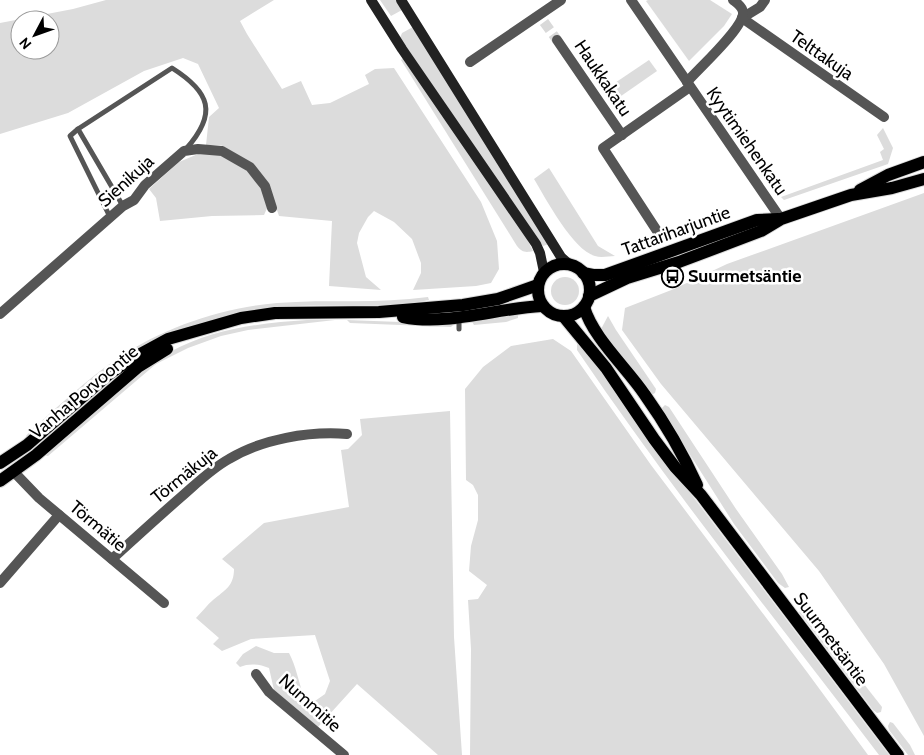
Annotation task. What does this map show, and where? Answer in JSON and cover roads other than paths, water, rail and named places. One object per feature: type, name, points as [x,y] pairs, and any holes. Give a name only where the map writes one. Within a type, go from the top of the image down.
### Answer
[{"type":"main road","points":[[371,0],[402,49],[536,244],[544,272]]},
{"type":"main road","points":[[401,0],[561,257],[570,265],[583,272],[588,280],[587,301],[578,312],[564,317],[549,312],[542,306],[538,295],[538,285],[544,272],[553,266],[561,264],[570,265]]},
{"type":"main road","name":"Tattariharjuntie","points":[[851,195],[888,175],[924,162]]},
{"type":"main road","name":"Tattariharjuntie","points":[[587,301],[627,278],[679,262],[761,231],[781,219],[851,195],[892,188],[924,179]]},
{"type":"main road","name":"Tattariharjuntie","points":[[583,272],[592,275],[605,275],[757,220],[781,219]]},
{"type":"main road","name":"Vanha Porvoontie","points":[[0,463],[27,445],[109,374],[168,340],[242,318],[275,313],[379,312],[464,305],[498,299],[538,285]]},
{"type":"main road","name":"Suurmetsäntie","points":[[587,301],[591,326],[645,395],[660,418],[686,460],[701,495]]},
{"type":"main road","name":"Vanha Porvoontie","points":[[379,312],[413,319],[439,319],[459,323],[521,307],[542,306]]},
{"type":"main road","name":"Suurmetsäntie","points":[[564,317],[606,368],[654,439],[701,495],[898,755]]},
{"type":"main road","name":"Vanha Porvoontie","points":[[0,481],[36,456],[138,367],[192,333]]},
{"type":"street","points":[[470,62],[542,18],[561,0]]},
{"type":"street","name":"Kyytimiehenkatu","points":[[631,0],[781,219]]},
{"type":"street","points":[[733,0],[740,6],[743,12],[742,18]]},
{"type":"street","name":"Kyytimiehenkatu","points":[[689,85],[732,34],[742,18],[760,6],[765,0]]},
{"type":"street","name":"Telttakuja","points":[[742,18],[884,117]]},
{"type":"street","name":"Haukkakatu","points":[[557,40],[622,135]]},
{"type":"street","points":[[661,237],[603,148],[689,85]]},
{"type":"street","points":[[184,151],[198,149],[222,150],[250,167],[264,186],[272,208]]},
{"type":"street","name":"Sienikuja","points":[[0,314],[110,217],[134,200],[145,185],[184,151]]},
{"type":"street","name":"Törmäkuja","points":[[112,559],[207,474],[229,458],[251,448],[274,441],[328,433],[347,434]]},
{"type":"street","name":"Törmätie","points":[[14,472],[39,498],[164,603]]},
{"type":"street","points":[[0,583],[59,515]]},
{"type":"street","name":"Nummitie","points":[[256,674],[269,692],[344,755]]},
{"type":"lane","points":[[110,217],[70,136],[172,68],[190,79],[205,99],[207,113],[205,118],[184,151]]},
{"type":"lane","points":[[78,129],[123,206]]},
{"type":"tunnel","points":[[544,22],[557,40]]},
{"type":"place","name":"Suurmetsäntie","points":[[672,276]]}]
